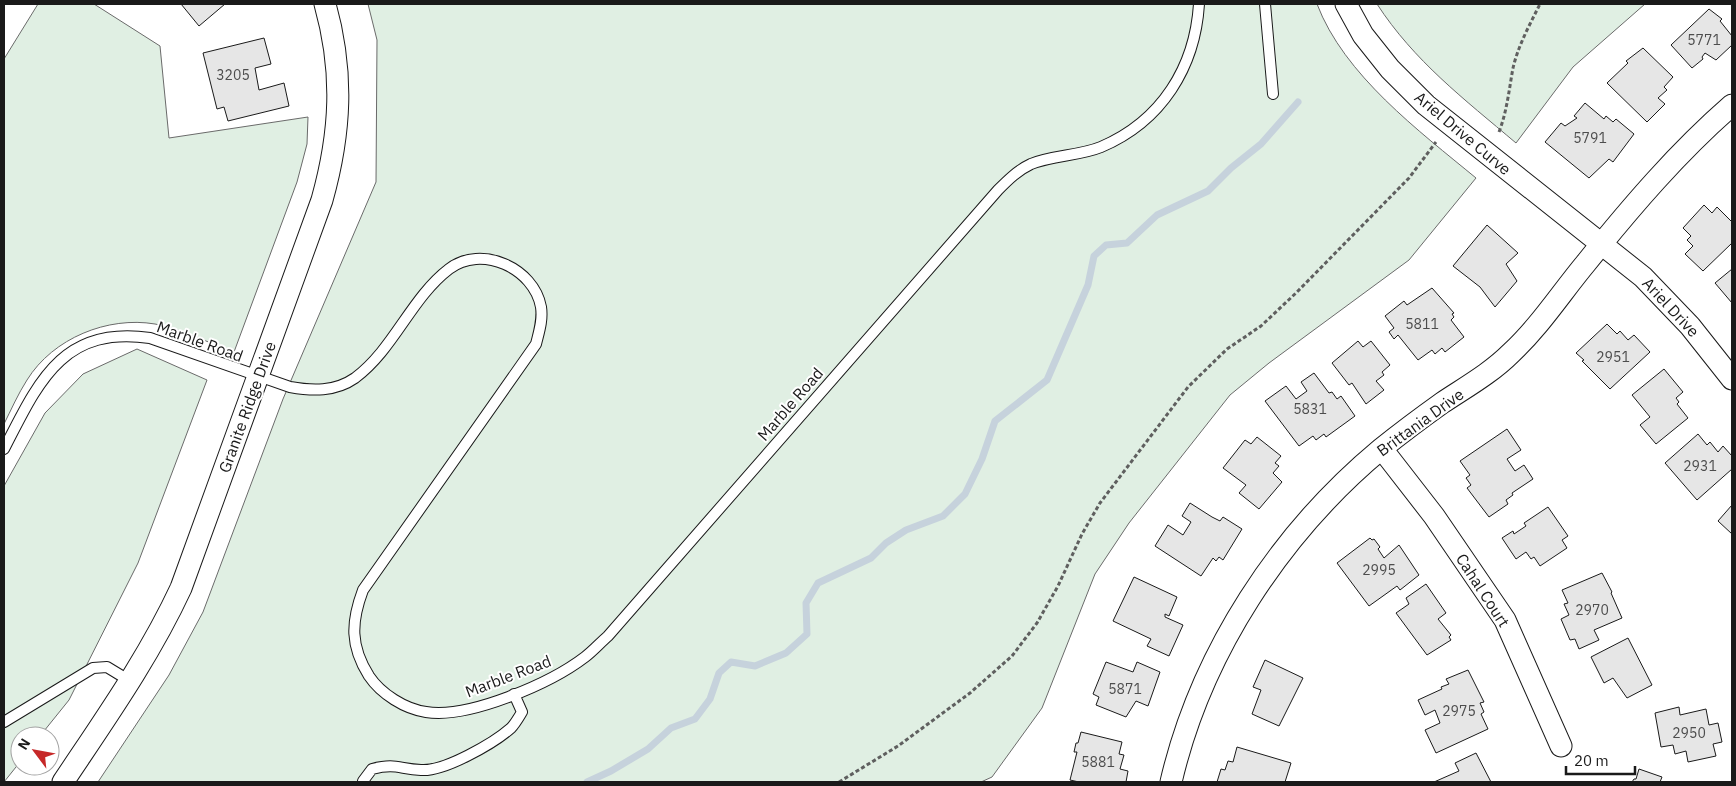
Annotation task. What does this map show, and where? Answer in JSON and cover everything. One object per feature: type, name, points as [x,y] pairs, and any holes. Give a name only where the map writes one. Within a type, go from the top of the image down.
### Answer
[{"type":"street","name":"Granite Ridge Drive","points":[[63,782],[130,681],[164,624],[181,588],[322,200],[333,162],[338,120],[339,72],[332,29],[325,4]]},
{"type":"street","name":"Ariel Drive Curve","points":[[1346,4],[1363,35],[1390,69],[1426,105],[1601,244]]},
{"type":"street","name":"Brittania Drive","points":[[1172,782],[1176,762],[1195,708],[1224,643],[1272,565],[1301,529],[1336,490],[1382,449],[1415,422],[1489,373],[1511,353],[1533,331],[1601,244],[1676,158],[1732,105]]},
{"type":"street","name":"Ariel Drive","points":[[1601,244],[1664,297],[1732,379]]},
{"type":"street","name":"Cahal Court","points":[[1382,449],[1434,516],[1505,620],[1561,746]]},
{"type":"lane","name":"Marble Road","points":[[4,449],[44,377],[60,360],[81,346],[102,338],[127,334],[150,338],[258,378],[308,391],[332,388],[354,378],[370,364],[432,284],[450,267],[471,260],[488,259],[508,264],[525,276],[541,306],[541,326],[536,344],[367,583],[355,613],[354,639],[361,663],[373,681],[387,695],[406,706],[426,712],[448,712],[472,708],[514,694],[562,672],[585,657],[608,636],[998,190],[1017,173],[1032,164],[1101,147],[1147,118],[1166,97],[1190,55],[1197,26],[1199,4]]},
{"type":"lane","points":[[1265,4],[1273,94]]},
{"type":"lane","points":[[4,722],[93,668],[107,667],[130,681]]},
{"type":"lane","points":[[363,780],[372,769],[390,765],[423,771],[447,764],[485,747],[512,727],[522,712],[514,694]]},
{"type":"path","points":[[1499,132],[1507,110],[1514,66],[1526,30],[1540,4]]},
{"type":"path","points":[[839,782],[898,746],[954,705],[1012,656],[1038,623],[1058,586],[1082,534],[1100,503],[1188,387],[1226,349],[1261,326],[1296,293],[1409,178],[1436,142]]},
{"type":"green space","points":[[38,4],[94,4],[160,46],[169,138],[308,117],[307,144],[297,182],[234,352],[155,324],[119,323],[101,327],[83,333],[67,342],[51,352],[38,365],[24,385],[4,424],[4,59]]},
{"type":"green space","points":[[368,4],[1317,4],[1329,30],[1345,55],[1364,78],[1408,121],[1476,178],[1409,260],[1269,363],[1230,395],[1129,523],[1095,574],[1042,708],[992,777],[981,782],[98,782],[169,675],[203,612],[283,399],[376,182],[377,40]]},
{"type":"green space","points":[[1377,4],[1645,4],[1573,67],[1516,143],[1459,95],[1407,44]]},
{"type":"green space","points":[[137,349],[207,380],[138,563],[69,700],[48,726],[10,726],[10,774],[4,782],[4,486],[45,413],[83,374]]},
{"type":"building","points":[[181,4],[225,4],[199,26]]},
{"type":"building","points":[[1709,9],[1722,19],[1720,21],[1732,36],[1732,45],[1716,60],[1705,53],[1702,57],[1703,59],[1692,68],[1671,45]]},
{"type":"building","points":[[264,38],[271,64],[255,68],[259,90],[284,83],[289,106],[228,121],[224,107],[217,109],[203,53]]},
{"type":"building","points":[[1643,48],[1673,77],[1664,87],[1667,90],[1658,98],[1665,104],[1647,122],[1607,83],[1628,63],[1626,61]]},
{"type":"building","points":[[1585,103],[1604,119],[1606,116],[1613,122],[1616,119],[1634,134],[1613,162],[1609,159],[1589,178],[1545,142],[1561,123],[1565,126],[1577,118],[1574,116]]},
{"type":"building","points":[[1704,205],[1712,213],[1717,207],[1732,222],[1732,243],[1703,271],[1685,254],[1693,246],[1687,240],[1691,236],[1683,228]]},
{"type":"building","points":[[1487,225],[1518,253],[1506,264],[1517,281],[1495,307],[1480,287],[1453,266]]},
{"type":"building","points":[[1732,269],[1732,303],[1715,283]]},
{"type":"building","points":[[1432,288],[1454,313],[1452,314],[1454,317],[1451,320],[1464,337],[1445,352],[1442,348],[1435,354],[1432,350],[1418,360],[1398,335],[1394,339],[1389,332],[1394,328],[1385,316],[1404,301],[1407,305]]},
{"type":"building","points":[[1607,324],[1617,334],[1620,331],[1628,340],[1634,335],[1650,352],[1610,389],[1576,353]]},
{"type":"building","points":[[1358,341],[1363,347],[1371,341],[1390,365],[1382,372],[1384,375],[1376,381],[1384,390],[1366,404],[1352,383],[1349,385],[1332,363]]},
{"type":"building","points":[[1664,369],[1683,392],[1676,398],[1679,402],[1677,404],[1688,418],[1656,444],[1640,425],[1650,417],[1632,395]]},
{"type":"building","points":[[1314,373],[1329,393],[1332,392],[1337,399],[1341,396],[1355,416],[1326,437],[1324,434],[1316,440],[1313,436],[1299,446],[1265,401],[1286,386],[1296,399],[1307,391],[1301,382]]},
{"type":"building","points":[[1507,429],[1521,450],[1507,459],[1515,471],[1524,465],[1533,479],[1512,493],[1513,495],[1506,500],[1508,504],[1489,517],[1467,488],[1471,485],[1466,478],[1470,475],[1460,461]]},
{"type":"building","points":[[1698,434],[1707,445],[1710,442],[1718,452],[1723,446],[1732,456],[1732,469],[1697,500],[1665,463]]},
{"type":"building","points":[[1257,437],[1281,456],[1275,463],[1279,466],[1273,473],[1282,482],[1259,509],[1239,493],[1246,485],[1223,468],[1245,440],[1251,444]]},
{"type":"building","points":[[1190,503],[1220,521],[1223,517],[1242,529],[1223,560],[1219,557],[1216,561],[1213,558],[1201,576],[1155,546],[1168,525],[1183,535],[1191,522],[1182,516]]},
{"type":"building","points":[[1732,505],[1732,534],[1718,521]]},
{"type":"building","points":[[1548,507],[1568,536],[1562,540],[1567,548],[1540,566],[1534,557],[1531,559],[1526,552],[1516,559],[1502,538],[1513,531],[1514,534],[1526,526],[1524,523]]},
{"type":"building","points":[[1370,538],[1374,539],[1380,547],[1378,549],[1384,558],[1399,545],[1419,575],[1400,590],[1397,586],[1369,606],[1337,563]]},
{"type":"building","points":[[1602,573],[1622,618],[1594,630],[1599,640],[1579,649],[1575,639],[1570,640],[1561,619],[1569,615],[1564,604],[1568,603],[1562,590]]},
{"type":"building","points":[[1134,577],[1177,597],[1169,616],[1165,614],[1165,617],[1183,625],[1169,656],[1147,646],[1151,639],[1113,621]]},
{"type":"building","points":[[1426,584],[1446,613],[1438,619],[1451,635],[1449,637],[1451,640],[1427,655],[1396,613],[1409,604],[1406,598]]},
{"type":"building","points":[[1628,638],[1652,685],[1627,698],[1613,678],[1604,683],[1591,657]]},
{"type":"building","points":[[1265,660],[1303,678],[1279,726],[1252,714],[1261,690],[1253,687]]},
{"type":"building","points":[[1106,662],[1133,672],[1137,662],[1160,672],[1148,706],[1136,701],[1126,717],[1096,705],[1099,697],[1093,694]]},
{"type":"building","points":[[1468,670],[1484,702],[1480,703],[1484,712],[1481,714],[1488,729],[1436,753],[1425,730],[1440,723],[1435,710],[1425,715],[1418,700],[1449,684],[1446,679]]},
{"type":"building","points":[[1679,707],[1680,715],[1706,709],[1709,725],[1718,723],[1722,742],[1713,744],[1716,756],[1688,762],[1686,751],[1675,754],[1673,745],[1661,747],[1655,713]]},
{"type":"building","points":[[1081,732],[1122,742],[1119,754],[1124,755],[1120,769],[1128,771],[1126,782],[1079,782],[1070,780],[1077,752],[1074,752],[1076,743],[1078,743]]},
{"type":"building","points":[[1237,747],[1291,763],[1285,782],[1217,782],[1221,769],[1225,770],[1228,761],[1233,762]]},
{"type":"building","points":[[1476,753],[1491,782],[1434,782],[1459,771],[1455,763]]},
{"type":"building","points":[[1639,769],[1662,777],[1660,782],[1632,782],[1636,779]]},
{"type":"waterway","points":[[587,782],[611,771],[648,749],[671,728],[695,719],[710,699],[719,673],[731,662],[755,666],[786,653],[807,634],[806,603],[818,583],[871,558],[886,543],[906,530],[943,516],[965,494],[982,459],[995,421],[1047,380],[1088,285],[1094,256],[1106,245],[1127,243],[1157,215],[1208,191],[1231,168],[1261,144],[1298,102]]}]
